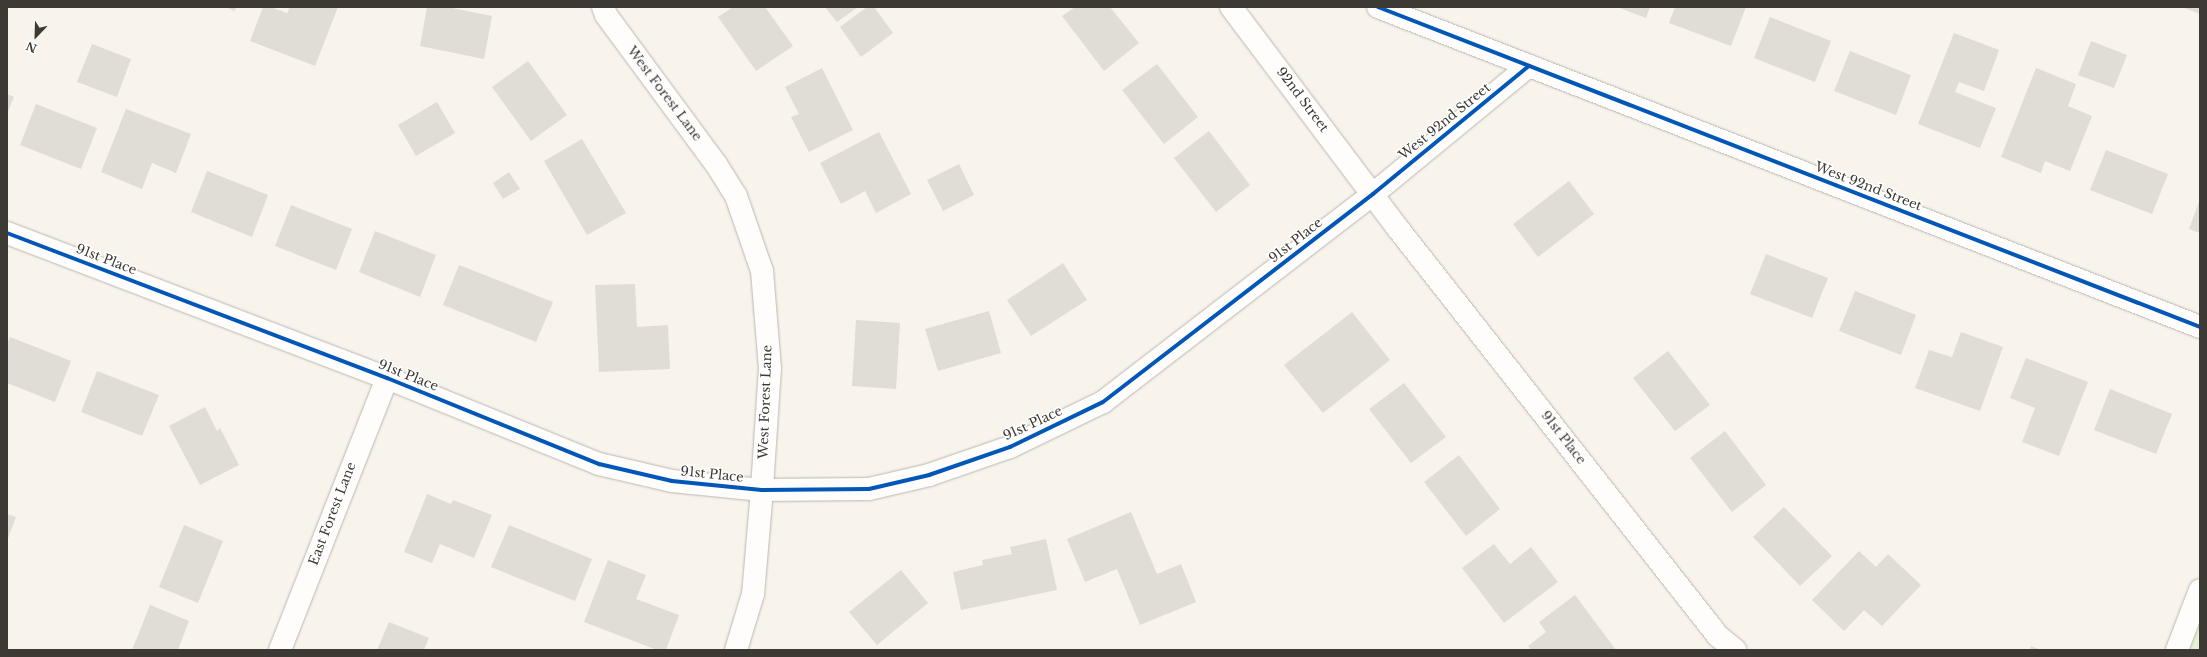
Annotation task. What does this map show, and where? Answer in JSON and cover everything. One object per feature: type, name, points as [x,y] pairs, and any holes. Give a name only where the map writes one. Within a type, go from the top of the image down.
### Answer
[{"type":"street","name":"West Forest Lane","points":[[603,7],[606,15],[716,164],[736,196],[753,240],[762,271],[770,368],[762,490],[754,594],[736,650]]},
{"type":"street","name":"92nd Street","points":[[1231,7],[1373,194]]},
{"type":"street","name":"West 92nd Street","points":[[1378,7],[2200,327]]},
{"type":"street","name":"West 92nd Street","points":[[1373,194],[1529,66]]},
{"type":"street","name":"91st Place","points":[[7,233],[387,378],[599,464],[672,481],[762,490],[869,489],[929,475],[1010,447],[1103,402],[1373,194],[1401,232],[1718,636],[1735,650]]},
{"type":"street","name":"East Forest Lane","points":[[280,650],[387,378]]},
{"type":"street","points":[[2177,650],[2200,590]]},
{"type":"green space","points":[[2200,597],[2200,650],[2180,650]]},
{"type":"building","points":[[225,7],[236,7],[235,11]]},
{"type":"building","points":[[263,7],[271,7],[287,13],[290,7],[338,7],[315,66],[250,41]]},
{"type":"building","points":[[427,7],[447,7],[492,16],[484,59],[420,46]]},
{"type":"building","points":[[733,7],[765,7],[793,46],[756,71],[718,17]]},
{"type":"building","points":[[825,7],[858,7],[837,22]]},
{"type":"building","points":[[867,7],[874,7],[893,33],[861,57],[840,27]]},
{"type":"building","points":[[1075,7],[1110,7],[1139,43],[1104,71],[1062,16]]},
{"type":"building","points":[[1617,7],[1650,7],[1646,18]]},
{"type":"building","points":[[1675,7],[1746,7],[1731,46],[1669,23]]},
{"type":"building","points":[[2182,7],[2200,7],[2200,14]]},
{"type":"building","points":[[1770,17],[1831,41],[1815,82],[1754,58]]},
{"type":"building","points":[[1954,33],[1999,50],[1984,91],[1959,82],[1955,92],[1996,108],[1980,148],[1918,124]]},
{"type":"building","points":[[2091,41],[2127,55],[2114,88],[2078,75]]},
{"type":"building","points":[[92,44],[131,59],[117,97],[77,82]]},
{"type":"building","points":[[1850,51],[1911,75],[1896,115],[1834,91]]},
{"type":"building","points":[[528,61],[567,115],[531,141],[492,87]]},
{"type":"building","points":[[1157,64],[1198,117],[1164,144],[1122,90]]},
{"type":"building","points":[[822,68],[853,130],[809,152],[791,117],[799,114],[785,87]]},
{"type":"building","points":[[2036,68],[2076,84],[2068,106],[2092,116],[2070,171],[2045,161],[2041,173],[2001,157]]},
{"type":"building","points":[[7,94],[14,97],[7,114]]},
{"type":"building","points":[[437,102],[455,133],[416,156],[398,125]]},
{"type":"building","points":[[36,104],[97,128],[81,169],[20,145]]},
{"type":"building","points":[[126,109],[191,134],[176,173],[152,163],[142,189],[101,172]]},
{"type":"building","points":[[1209,131],[1250,185],[1216,212],[1174,158]]},
{"type":"building","points":[[879,132],[911,194],[876,213],[865,191],[841,204],[820,163]]},
{"type":"building","points":[[582,139],[626,213],[587,235],[544,161]]},
{"type":"building","points":[[2106,150],[2168,174],[2152,214],[2090,190]]},
{"type":"building","points":[[959,164],[974,195],[943,211],[927,180]]},
{"type":"building","points":[[207,171],[268,195],[252,237],[191,212]]},
{"type":"building","points":[[509,172],[520,189],[503,199],[493,183]]},
{"type":"building","points":[[1569,181],[1594,214],[1538,257],[1513,224]]},
{"type":"building","points":[[2200,199],[2200,233],[2189,229]]},
{"type":"building","points":[[291,205],[352,229],[336,270],[275,246]]},
{"type":"building","points":[[375,231],[436,255],[420,297],[359,272]]},
{"type":"building","points":[[1766,254],[1828,278],[1812,318],[1750,294]]},
{"type":"building","points":[[1063,263],[1087,300],[1031,336],[1007,300]]},
{"type":"building","points":[[459,265],[553,302],[536,342],[443,305]]},
{"type":"building","points":[[635,284],[637,327],[668,325],[670,369],[599,372],[595,285]]},
{"type":"building","points":[[1855,291],[1916,315],[1901,355],[1839,331]]},
{"type":"building","points":[[989,311],[1001,353],[938,371],[925,329]]},
{"type":"building","points":[[1352,312],[1390,360],[1323,413],[1284,365]]},
{"type":"building","points":[[856,320],[900,323],[896,389],[852,386]]},
{"type":"building","points":[[1961,332],[2003,347],[1980,411],[1915,388],[1929,350],[1952,357]]},
{"type":"building","points":[[10,337],[71,361],[55,402],[7,383],[7,345]]},
{"type":"building","points":[[1668,351],[1710,405],[1675,431],[1633,378]]},
{"type":"building","points":[[2026,358],[2088,382],[2059,456],[2022,442],[2035,408],[2010,398]]},
{"type":"building","points":[[97,371],[159,395],[142,436],[81,412]]},
{"type":"building","points":[[1404,383],[1446,437],[1411,463],[1369,409]]},
{"type":"building","points":[[2110,389],[2172,414],[2156,454],[2094,430]]},
{"type":"building","points":[[205,407],[217,431],[220,428],[239,465],[200,485],[169,426]]},
{"type":"building","points":[[1725,431],[1766,485],[1732,512],[1690,458]]},
{"type":"building","points":[[1459,455],[1500,509],[1466,536],[1424,482]]},
{"type":"building","points":[[427,494],[451,504],[453,500],[492,515],[474,558],[440,544],[432,563],[404,552]]},
{"type":"building","points":[[1784,507],[1832,556],[1800,586],[1753,537]]},
{"type":"building","points":[[1131,512],[1157,574],[1181,564],[1196,602],[1140,625],[1117,569],[1085,582],[1067,539]]},
{"type":"building","points":[[7,514],[16,517],[7,541]]},
{"type":"building","points":[[184,525],[223,541],[198,603],[159,587]]},
{"type":"building","points":[[509,525],[592,559],[575,601],[491,567]]},
{"type":"building","points":[[1046,539],[1057,590],[961,610],[953,572],[983,565],[982,560],[1012,554],[1010,547]]},
{"type":"building","points":[[1494,544],[1510,564],[1531,547],[1558,582],[1504,623],[1462,568]]},
{"type":"building","points":[[1859,551],[1876,567],[1888,554],[1921,585],[1882,626],[1864,610],[1844,631],[1812,600]]},
{"type":"building","points":[[608,560],[646,575],[636,599],[679,615],[666,650],[657,650],[584,622]]},
{"type":"building","points":[[901,570],[928,603],[877,645],[849,612]]},
{"type":"building","points":[[1575,595],[1616,650],[1531,650],[1528,646],[1546,632],[1539,622]]},
{"type":"building","points":[[150,605],[189,621],[178,650],[132,650]]},
{"type":"building","points":[[389,622],[429,638],[424,650],[377,650]]},
{"type":"building","points":[[2031,646],[2041,650],[2030,650]]},
{"type":"cycle path","points":[[1378,7],[2200,327]]},
{"type":"cycle path","points":[[7,233],[387,378],[599,464],[672,481],[762,490],[869,489],[929,475],[1010,447],[1103,402],[1373,194],[1529,66]]}]
